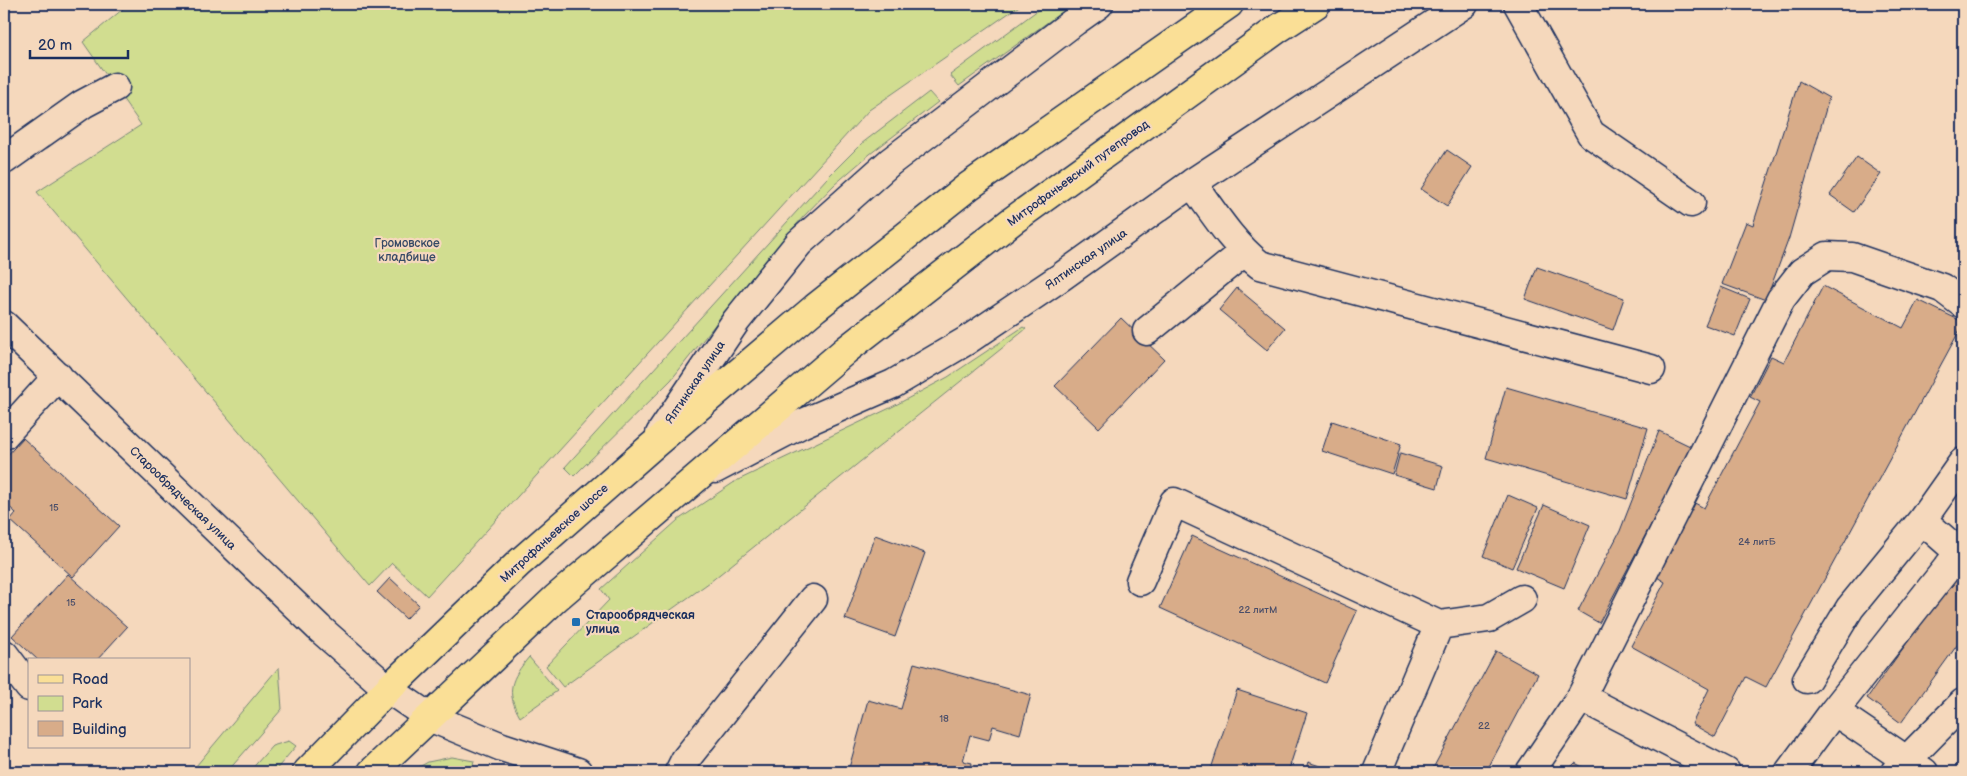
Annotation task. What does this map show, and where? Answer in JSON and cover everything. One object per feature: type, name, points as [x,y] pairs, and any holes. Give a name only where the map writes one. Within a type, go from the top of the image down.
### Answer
[{"type":"main road","name":"Митрофаньевское шоссе","points":[[307,772],[388,690],[519,563],[651,447],[815,308],[969,186],[1229,4]]},
{"type":"main road","name":"Митрофаньевский путепровод","points":[[690,482],[846,350],[1060,185],[1279,28],[1316,4]]},
{"type":"main road","points":[[372,772],[556,598],[690,482]]},
{"type":"street","name":"Ялтинская улица","points":[[651,447],[736,321],[799,243],[890,162],[1067,26],[1099,4]]},
{"type":"street","name":"Ялтинская улица","points":[[690,482],[801,424],[892,384],[966,341],[1061,277],[1192,183],[1464,4]]},
{"type":"street","points":[[1518,4],[1591,134],[1690,203]]},
{"type":"street","points":[[4,160],[83,104],[115,87]]},
{"type":"street","points":[[1192,183],[1244,252],[1260,264],[1651,369]]},
{"type":"street","points":[[1147,331],[1244,252]]},
{"type":"street","points":[[1530,772],[1581,697],[1780,299],[1802,272],[1827,256],[1852,257],[1942,288],[1963,304]]},
{"type":"street","name":"Старообрядческая улица","points":[[4,325],[319,628],[388,690],[429,717],[502,748],[578,772]]},
{"type":"street","points":[[4,435],[58,376]]},
{"type":"street","points":[[1807,679],[1850,608],[1922,520],[1963,462]]},
{"type":"street","points":[[1140,581],[1174,502],[1439,625],[1488,618],[1522,600]]},
{"type":"street","points":[[1789,772],[1834,711],[1961,554],[1922,520]]},
{"type":"street","points":[[679,772],[685,760],[813,599]]},
{"type":"street","points":[[1377,772],[1439,625]]},
{"type":"street","points":[[4,654],[28,686]]},
{"type":"street","points":[[1581,697],[1726,772]]},
{"type":"street","points":[[1834,711],[1909,768],[1963,703]]},
{"type":"green space","name":"Громовское кладбище","points":[[129,4],[1022,4],[869,110],[427,596],[392,563],[370,586],[37,192],[141,125],[83,42]]},
{"type":"green space","points":[[1046,4],[1073,4],[959,86],[950,75]]},
{"type":"green space","points":[[929,92],[938,102],[870,154],[834,185],[773,252],[671,380],[574,476],[565,467],[827,178],[861,144]]},
{"type":"green space","points":[[1023,327],[1026,329],[710,582],[563,687],[546,666],[609,600],[601,589],[678,520],[736,481],[890,408],[948,377]]},
{"type":"green space","points":[[529,657],[557,691],[520,717],[515,708],[512,686],[518,672]]},
{"type":"green space","points":[[279,667],[282,709],[227,772],[191,772]]},
{"type":"green space","points":[[289,741],[296,746],[274,772],[249,772],[272,746]]},
{"type":"green space","points":[[452,757],[474,761],[473,766],[467,772],[410,772],[428,762]]},
{"type":"building","points":[[1799,81],[1829,98],[1789,238],[1766,300],[1722,284],[1746,222],[1753,225]]},
{"type":"building","points":[[1447,150],[1472,167],[1447,206],[1421,189]]},
{"type":"building","points":[[1857,157],[1881,174],[1854,212],[1830,195]]},
{"type":"building","points":[[1537,267],[1624,298],[1613,330],[1525,299]]},
{"type":"building","points":[[1823,286],[1903,328],[1918,300],[1963,322],[1963,324],[1766,687],[1746,677],[1715,737],[1692,724],[1709,689],[1631,646],[1665,582],[1652,574],[1691,501],[1704,508],[1760,402],[1750,397],[1771,356],[1784,362]]},
{"type":"building","points":[[1721,287],[1750,299],[1735,336],[1705,325]]},
{"type":"building","points":[[1237,288],[1285,328],[1267,350],[1219,310]]},
{"type":"building","points":[[1121,318],[1164,359],[1099,428],[1055,386]]},
{"type":"building","points":[[1506,387],[1648,428],[1627,499],[1486,458]]},
{"type":"building","points":[[1332,421],[1401,444],[1392,474],[1322,451]]},
{"type":"building","points":[[1659,431],[1692,447],[1599,623],[1578,611],[1620,531]]},
{"type":"building","points":[[23,438],[119,526],[73,577],[10,520],[16,513],[4,502],[4,459]]},
{"type":"building","points":[[1400,453],[1443,466],[1437,488],[1394,475]]},
{"type":"building","points":[[1508,495],[1538,508],[1512,568],[1483,556]]},
{"type":"building","points":[[1544,505],[1590,525],[1564,588],[1516,568]]},
{"type":"building","points":[[875,535],[925,553],[895,637],[845,619]]},
{"type":"building","points":[[1192,536],[1357,611],[1325,683],[1160,608]]},
{"type":"building","points":[[1959,571],[1963,574],[1963,637],[1901,723],[1867,698]]},
{"type":"building","points":[[68,574],[127,627],[99,658],[36,658],[12,636]]},
{"type":"building","points":[[390,578],[419,605],[406,619],[377,592]]},
{"type":"building","points":[[1496,651],[1538,674],[1486,772],[1431,772]]},
{"type":"building","points":[[914,663],[1031,695],[1020,734],[993,726],[989,740],[970,735],[963,761],[972,763],[970,772],[864,772],[849,768],[868,700],[901,709]]},
{"type":"building","points":[[1237,690],[1307,713],[1288,772],[1210,772]]},
{"type":"building","points":[[1308,762],[1337,772],[1305,772]]},
{"type":"building","points":[[1575,763],[1592,772],[1566,772]]},
{"type":"place","name":"Старообрядческая улица","points":[[576,622]]}]
